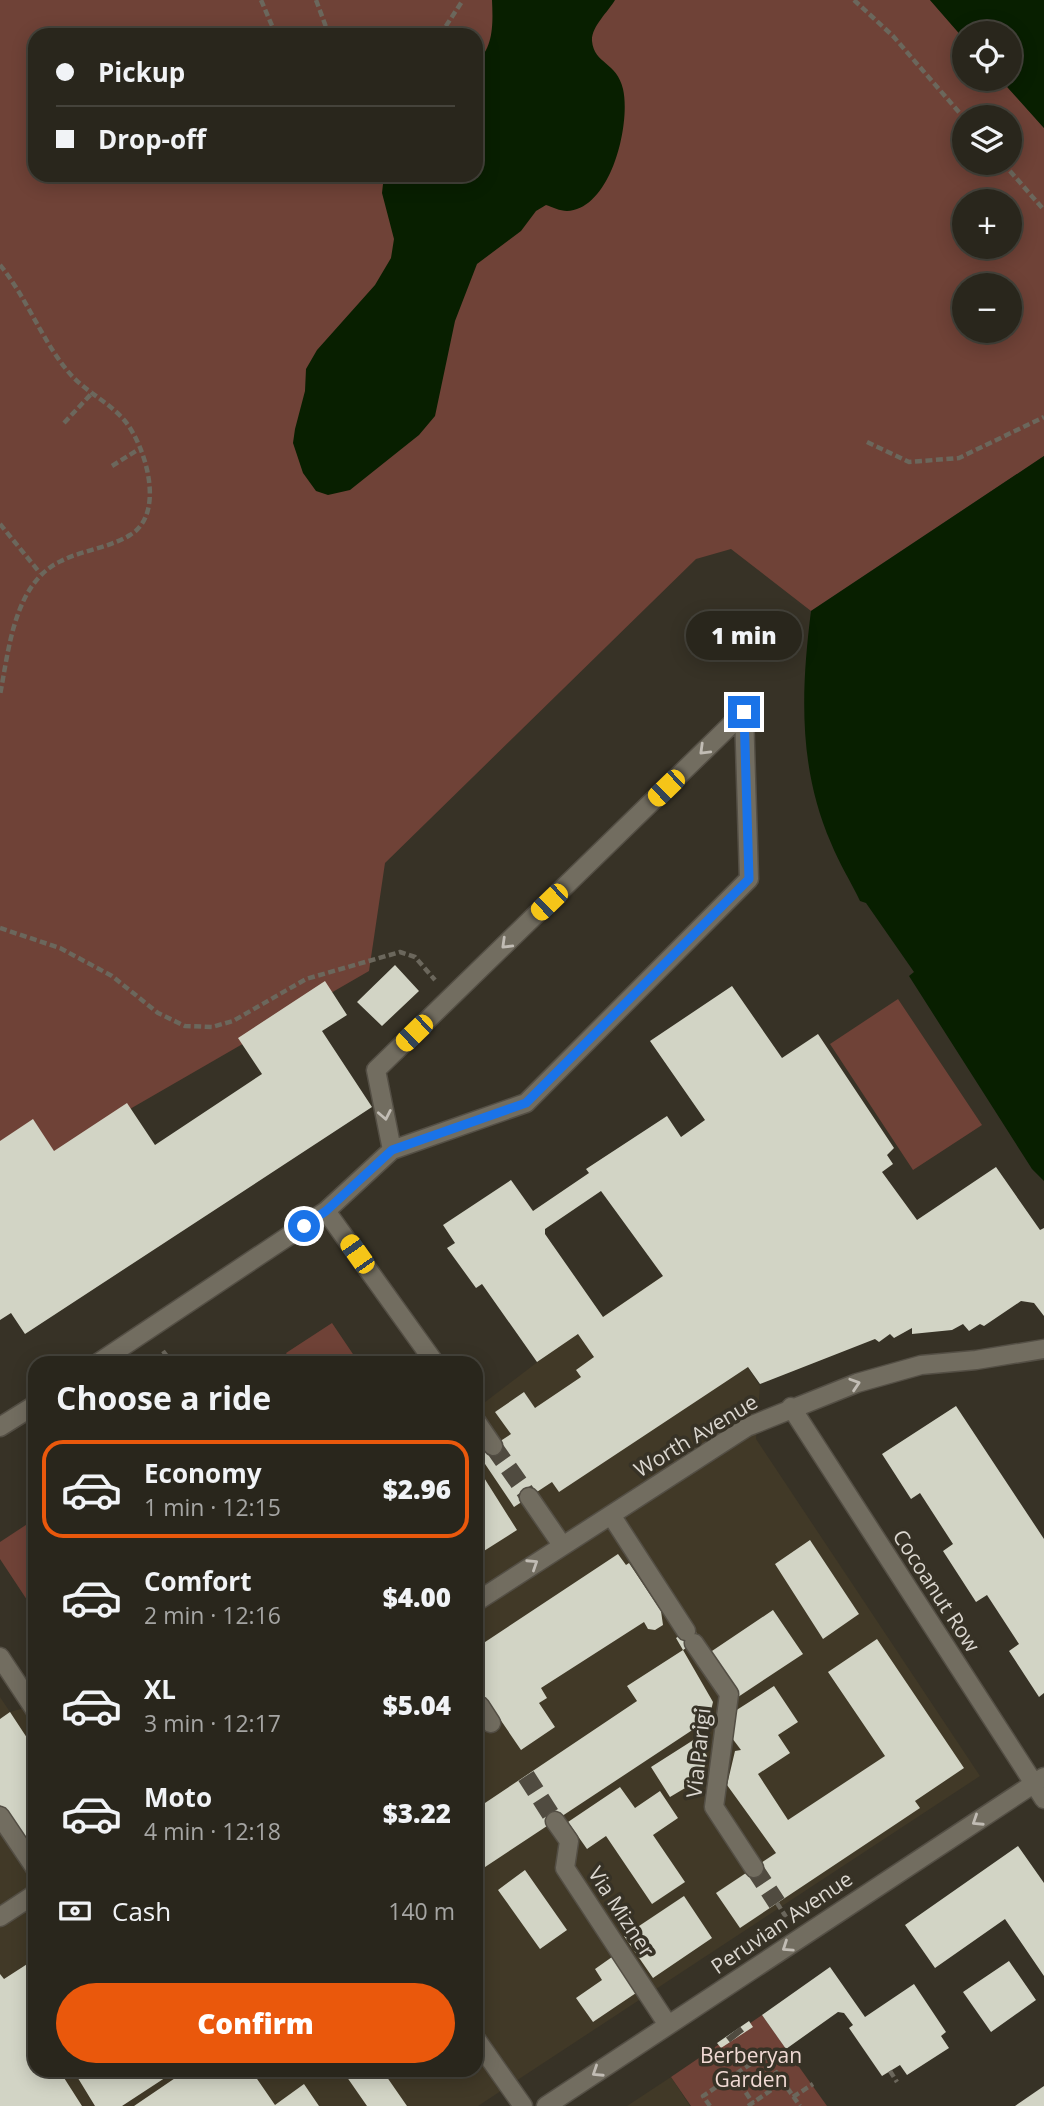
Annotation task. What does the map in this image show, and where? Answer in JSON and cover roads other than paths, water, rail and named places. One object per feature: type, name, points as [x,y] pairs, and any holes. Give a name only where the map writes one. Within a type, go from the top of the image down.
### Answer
[{"type":"street","points":[[108,1356],[326,1211],[392,1150],[526,1103],[749,879],[744,712],[376,1070],[392,1150]]},
{"type":"street","points":[[326,1211],[430,1356]]},
{"type":"street","name":"Worth Avenue","points":[[483,1597],[747,1427],[791,1407],[857,1383],[921,1365],[976,1360],[1044,1349]]},
{"type":"street","name":"Cocoanut Row","points":[[791,1407],[1041,1786]]},
{"type":"street","points":[[0,1427],[28,1409]]},
{"type":"street","points":[[483,1431],[493,1446]]},
{"type":"street","points":[[529,1497],[562,1545]]},
{"type":"street","name":"Via Parigi","points":[[611,1515],[729,1694],[714,1807],[754,1868]]},
{"type":"street","points":[[0,1657],[28,1699]]},
{"type":"street","points":[[483,1711],[491,1723]]},
{"type":"street","name":"Peruvian Avenue","points":[[546,2106],[1041,1786]]},
{"type":"street","points":[[0,1816],[28,1858]]},
{"type":"street","name":"Via Mizner","points":[[555,1821],[569,1841],[565,1868],[668,2025]]},
{"type":"street","points":[[0,1917],[28,1899]]},
{"type":"street","points":[[483,2049],[523,2106]]},
{"type":"tunnel","points":[[493,1446],[529,1497]]},
{"type":"tunnel","points":[[526,1776],[555,1821]]},
{"type":"tunnel","points":[[754,1868],[777,1903]]},
{"type":"tunnel","points":[[733,2032],[737,2037]]},
{"type":"park label","name":"Berberyan Garden","points":[[751,2068]]}]
